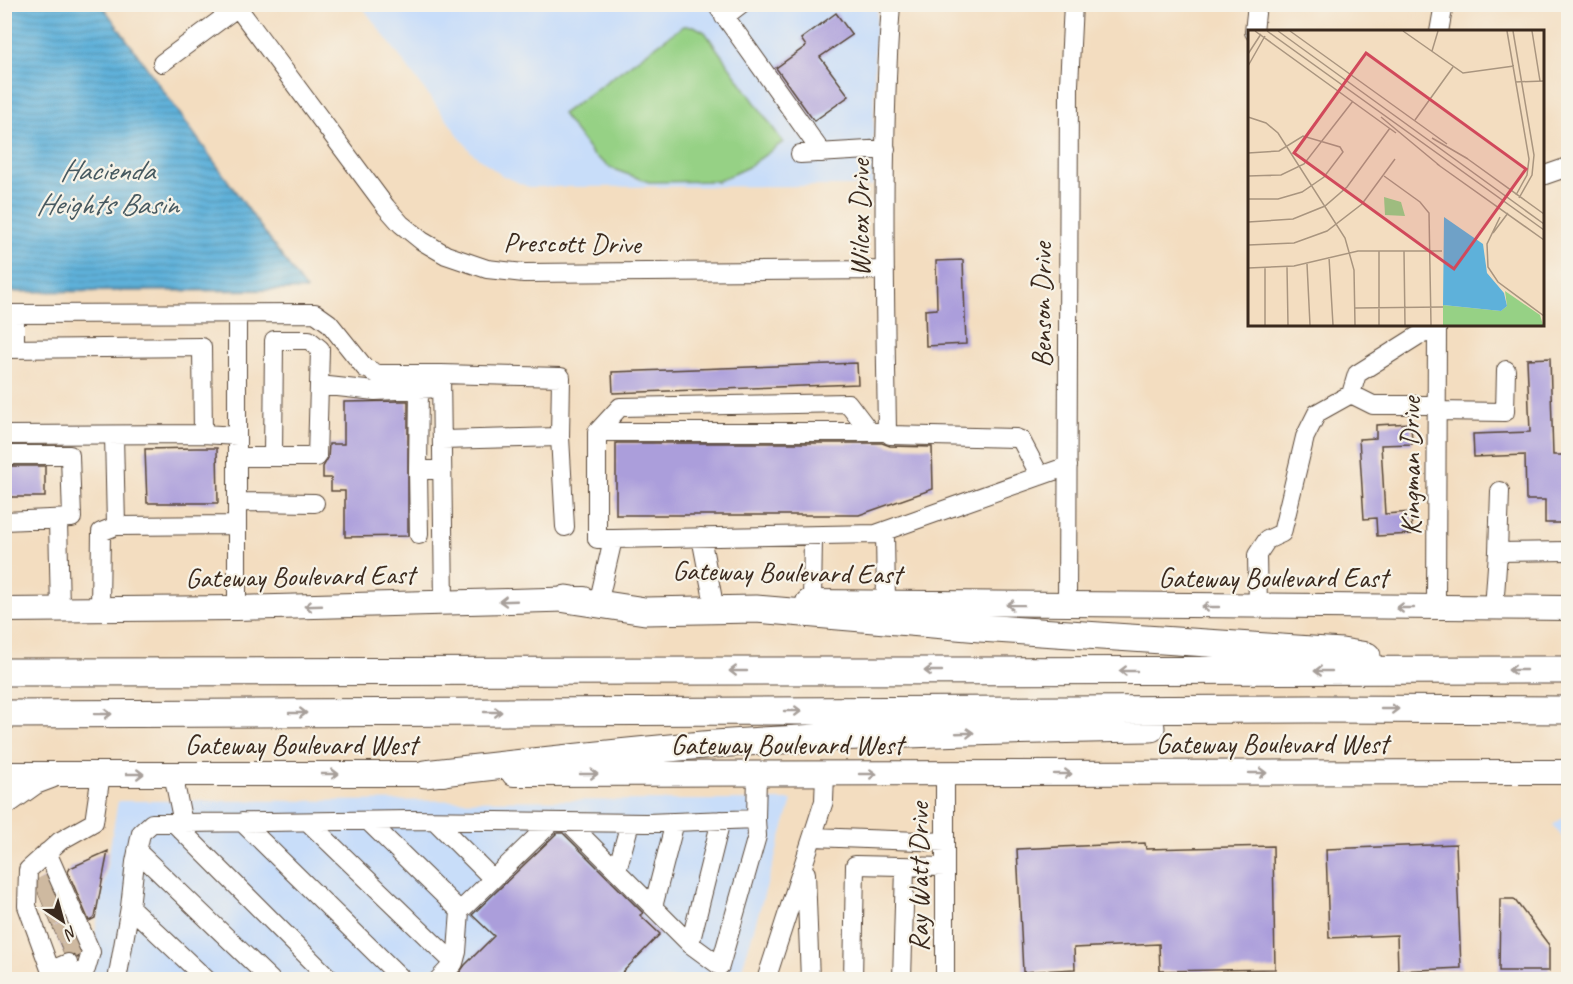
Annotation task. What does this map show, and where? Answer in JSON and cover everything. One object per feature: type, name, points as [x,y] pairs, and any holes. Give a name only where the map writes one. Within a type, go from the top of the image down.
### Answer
[{"type":"highway","points":[[566,599],[599,602],[645,611],[714,605],[980,628],[1342,652],[1466,670]]},
{"type":"highway","points":[[4,672],[1569,670]]},
{"type":"highway","points":[[425,774],[581,756],[718,744],[896,735],[1192,728],[1310,709]]},
{"type":"highway","points":[[4,714],[1569,710]]},
{"type":"main road","name":"Gateway Boulevard East","points":[[9,609],[237,608],[566,599]]},
{"type":"main road","name":"Gateway Boulevard East","points":[[714,605],[812,602],[1436,609],[1569,608]]},
{"type":"main road","name":"Gateway Boulevard West","points":[[5,774],[1569,772]]},
{"type":"main road","points":[[4,804],[35,782],[56,774]]},
{"type":"street","points":[[741,4],[720,11],[822,153]]},
{"type":"street","name":"Wilcox Drive","points":[[878,432],[885,270],[887,51],[891,4]]},
{"type":"street","name":"Benson Drive","points":[[1067,606],[1069,85],[1073,4]]},
{"type":"street","points":[[1254,30],[1257,4]]},
{"type":"street","points":[[1440,30],[1444,4]]},
{"type":"street","points":[[162,63],[238,6]]},
{"type":"street","name":"Prescott Drive","points":[[238,6],[386,207],[422,242],[446,255],[488,269],[524,273],[885,270]]},
{"type":"street","points":[[800,154],[886,149]]},
{"type":"street","points":[[1543,176],[1569,167]]},
{"type":"street","points":[[203,434],[202,347],[10,349],[10,314],[315,313],[329,323],[364,368],[378,374],[441,381],[561,377],[560,437],[565,527]]},
{"type":"street","points":[[237,314],[237,608]]},
{"type":"street","points":[[1258,607],[1257,555],[1267,540],[1282,533],[1305,437],[1317,413],[1351,394],[1357,374],[1419,335],[1437,327]]},
{"type":"street","name":"Kingman Drive","points":[[1436,609],[1437,327]]},
{"type":"street","points":[[237,457],[316,457],[320,348],[309,340],[274,340],[273,456]]},
{"type":"street","points":[[1351,394],[1373,405],[1505,412],[1506,370]]},
{"type":"street","points":[[319,385],[375,391],[419,389],[441,381]]},
{"type":"street","points":[[441,381],[444,603]]},
{"type":"street","points":[[419,389],[419,535]]},
{"type":"street","points":[[878,432],[849,403],[620,407],[597,432],[597,539],[876,534],[1068,466]]},
{"type":"street","points":[[597,432],[878,432],[890,435],[1016,438],[1021,440],[1040,476]]},
{"type":"street","points":[[4,435],[237,435]]},
{"type":"street","points":[[114,435],[116,526]]},
{"type":"street","points":[[442,440],[560,437]]},
{"type":"street","points":[[4,455],[70,455],[72,518],[4,521]]},
{"type":"street","points":[[418,470],[442,470]]},
{"type":"street","points":[[1494,609],[1500,491]]},
{"type":"street","points":[[238,502],[315,503]]},
{"type":"street","points":[[58,520],[60,610]]},
{"type":"street","points":[[100,609],[101,532],[116,526],[237,525]]},
{"type":"street","points":[[885,531],[886,603]]},
{"type":"street","points":[[812,602],[813,536]]},
{"type":"street","points":[[701,537],[714,605]]},
{"type":"street","points":[[599,602],[613,539]]},
{"type":"street","points":[[1498,552],[1569,551]]},
{"type":"street","points":[[67,952],[49,900],[28,870],[60,841],[94,822],[101,774]]},
{"type":"street","points":[[173,774],[179,823],[331,980]]},
{"type":"street","points":[[716,973],[757,836],[757,774]]},
{"type":"street","points":[[766,980],[824,801],[825,774]]},
{"type":"street","name":"Ray Watt Drive","points":[[945,774],[945,980]]},
{"type":"street","points":[[117,980],[141,833],[152,823],[435,821],[630,823],[756,819]]},
{"type":"street","points":[[690,944],[721,820]]},
{"type":"street","points":[[368,821],[460,911]]},
{"type":"street","points":[[435,821],[493,879]]},
{"type":"street","points":[[242,822],[404,980]]},
{"type":"street","points":[[308,822],[454,963]]},
{"type":"street","points":[[560,822],[616,870],[716,973]]},
{"type":"street","points":[[438,980],[454,963],[460,911],[493,879],[560,822]]},
{"type":"street","points":[[653,907],[675,822]]},
{"type":"street","points":[[616,870],[630,823]]},
{"type":"street","points":[[813,837],[945,842]]},
{"type":"street","points":[[853,980],[855,838]]},
{"type":"street","points":[[137,851],[271,980]]},
{"type":"street","points":[[47,852],[49,900],[67,952]]},
{"type":"street","points":[[805,860],[810,980]]},
{"type":"street","points":[[855,865],[945,867]]},
{"type":"street","points":[[902,980],[905,867]]},
{"type":"street","points":[[130,907],[207,980]]},
{"type":"shaded area","points":[[361,5],[878,5],[875,40],[873,186],[528,187],[501,175],[471,152]]},
{"type":"shaded area","points":[[792,800],[739,979],[87,980],[118,801]]},
{"type":"shaded area","points":[[1568,814],[1568,845],[1553,825]]},
{"type":"green space","points":[[683,26],[694,26],[705,32],[783,142],[748,167],[718,181],[649,182],[613,169],[593,155],[562,114]]},
{"type":"water","name":"Hacienda Heights Basin","points":[[4,5],[102,5],[306,290],[5,292]]},
{"type":"building","points":[[836,13],[852,35],[820,57],[849,96],[814,121],[776,68],[806,46],[801,39]]},
{"type":"building","points":[[963,260],[966,344],[926,346],[925,310],[937,309],[936,261]]},
{"type":"building","points":[[1550,358],[1553,455],[1569,455],[1569,523],[1545,523],[1545,500],[1526,500],[1525,455],[1474,457],[1473,434],[1530,432],[1527,359]]},
{"type":"building","points":[[857,363],[858,384],[613,393],[612,372]]},
{"type":"building","points":[[408,401],[408,536],[345,537],[345,491],[331,491],[331,478],[323,478],[323,467],[328,458],[329,444],[344,444],[344,402]]},
{"type":"building","points":[[1411,423],[1412,444],[1381,445],[1385,514],[1411,512],[1412,534],[1377,536],[1376,518],[1364,519],[1359,439],[1376,438],[1376,425]]},
{"type":"building","points":[[616,443],[882,443],[890,446],[932,447],[933,489],[859,515],[616,515]]},
{"type":"building","points":[[217,448],[218,503],[147,503],[145,449]]},
{"type":"building","points":[[4,466],[45,466],[45,497],[4,497]]},
{"type":"building","points":[[557,833],[563,833],[643,913],[640,915],[660,934],[615,980],[454,980],[465,965],[494,936],[472,915]]},
{"type":"building","points":[[1145,843],[1146,849],[1273,846],[1275,969],[1160,971],[1159,944],[1074,948],[1075,969],[1023,972],[1017,849]]},
{"type":"building","points":[[1456,844],[1461,968],[1398,971],[1397,935],[1329,938],[1326,849]]},
{"type":"building","points":[[108,851],[95,918],[89,921],[68,872],[70,868]]},
{"type":"building","points":[[46,879],[79,953],[78,958],[70,952],[64,953],[39,894],[39,882]]},
{"type":"building","points":[[1500,899],[1514,899],[1549,945],[1549,971],[1499,971]]},
{"type":"tunnel","points":[[37,889],[52,882]]},
{"type":"tunnel","points":[[42,902],[58,895]]},
{"type":"tunnel","points":[[49,918],[65,911]]},
{"type":"tunnel","points":[[56,935],[72,929]]},
{"type":"tunnel","points":[[63,952],[80,946]]}]
